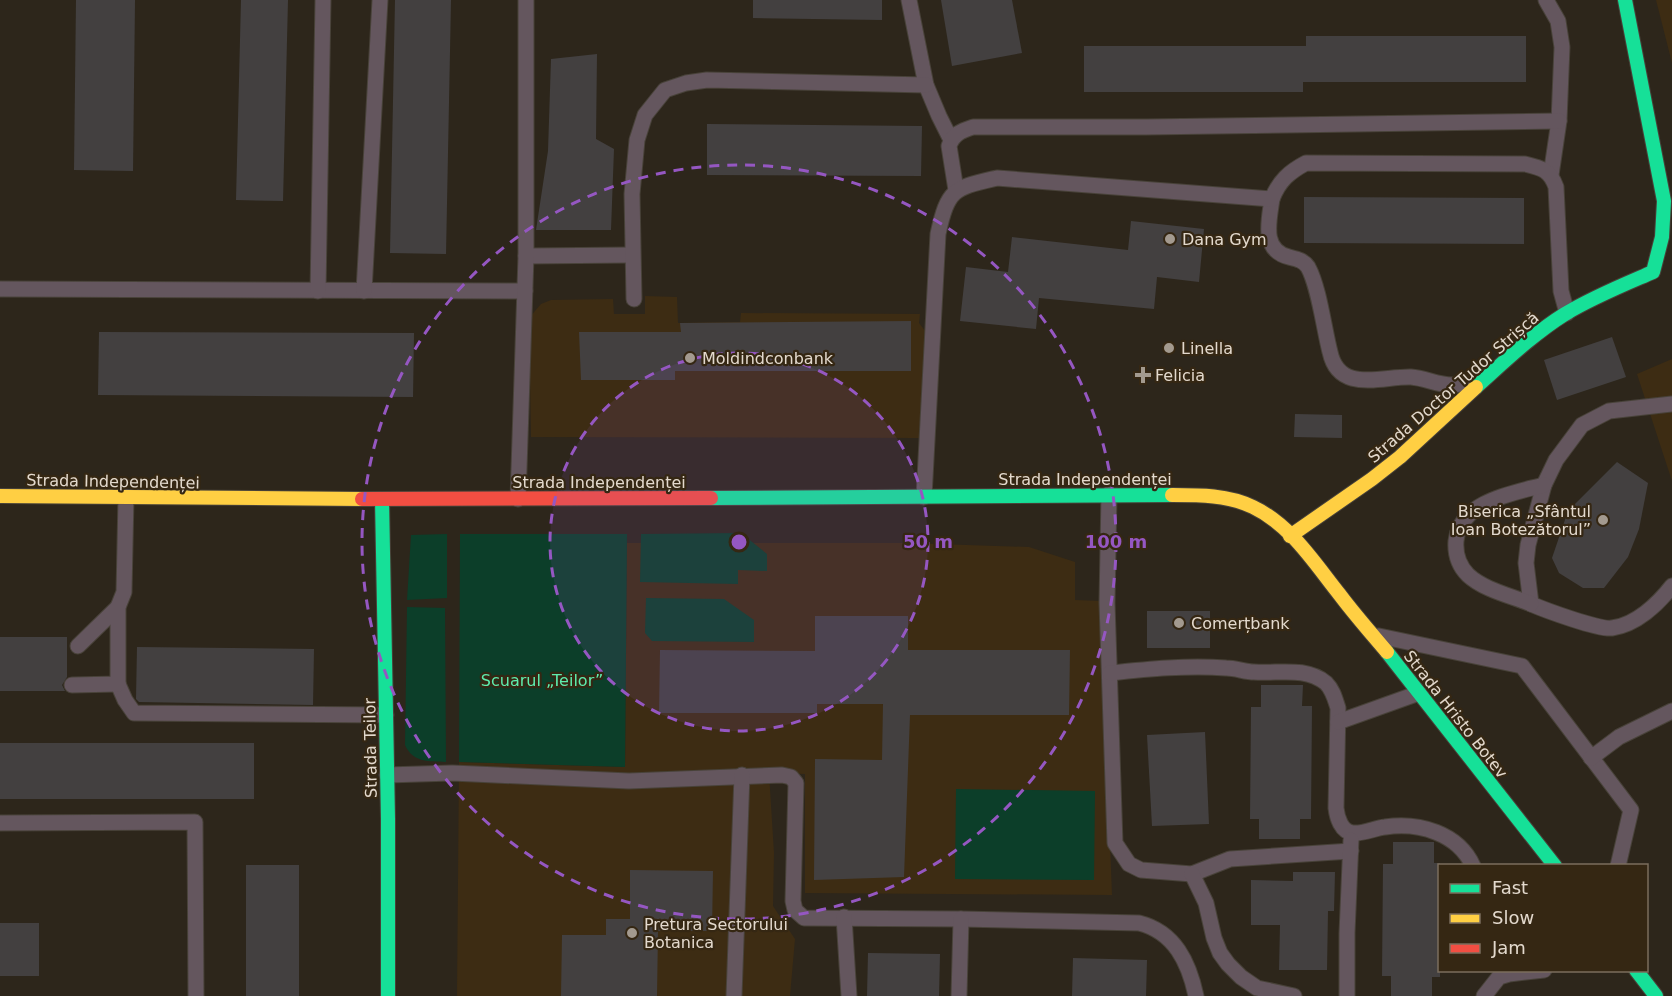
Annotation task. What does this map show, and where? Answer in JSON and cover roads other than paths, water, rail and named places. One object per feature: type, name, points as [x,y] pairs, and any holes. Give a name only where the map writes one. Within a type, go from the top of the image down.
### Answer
[{"type":"main road","name":"Strada Doctor Tudor Strișcă","points":[[1290,536],[1372,479],[1479,385],[1567,313],[1602,294],[1653,272],[1664,232],[1665,209],[1625,0]]},
{"type":"main road","name":"Strada Independenței","points":[[0,496],[518,499],[1198,495],[1231,499],[1254,508],[1274,521],[1290,536]]},
{"type":"main road","name":"Strada Teilor","points":[[382,499],[388,996]]},
{"type":"main road","name":"Strada Hristo Botev","points":[[1290,536],[1372,634],[1553,864]]},
{"type":"main road","points":[[1638,972],[1656,996]]},
{"type":"lane","points":[[318,291],[323,0]]},
{"type":"lane","points":[[364,291],[381,0]]},
{"type":"lane","points":[[518,499],[526,256],[526,0]]},
{"type":"lane","points":[[909,0],[926,85],[951,140]]},
{"type":"lane","points":[[1546,0],[1558,21],[1562,47],[1559,121],[1551,175]]},
{"type":"lane","points":[[634,299],[632,182],[637,140],[645,115],[665,90],[686,83],[707,80],[926,85]]},
{"type":"lane","points":[[956,190],[949,146],[951,140],[960,131],[973,127],[1559,121]]},
{"type":"lane","points":[[1479,385],[1461,382],[1452,385],[1411,377],[1367,381],[1346,376],[1331,357],[1308,267],[1302,260],[1281,255],[1273,249],[1268,236],[1276,186],[1289,172],[1306,163],[1525,164],[1543,168],[1551,175],[1557,187],[1561,291],[1567,313]]},
{"type":"lane","points":[[924,497],[938,234],[942,215],[956,190],[998,178],[1272,200]]},
{"type":"lane","points":[[526,256],[632,255]]},
{"type":"lane","points":[[0,289],[525,291]]},
{"type":"lane","points":[[1531,604],[1526,563],[1528,545],[1544,485],[1556,460],[1582,425],[1609,411],[1672,404]]},
{"type":"lane","points":[[1544,485],[1506,495],[1475,509],[1464,522],[1457,536],[1455,551],[1460,565],[1469,576],[1486,586],[1548,612],[1610,629],[1628,624],[1643,614],[1672,586]]},
{"type":"lane","points":[[1109,494],[1107,603],[1115,843],[1129,864],[1141,870],[1192,874],[1230,859],[1351,850]]},
{"type":"lane","points":[[126,497],[124,592],[118,607],[118,684],[134,713],[386,715]]},
{"type":"lane","points":[[78,646],[118,607]]},
{"type":"lane","points":[[1372,634],[1522,666],[1631,810],[1618,864]]},
{"type":"lane","points":[[1110,673],[1227,668],[1253,672],[1297,672],[1314,677],[1326,684],[1333,692],[1338,708],[1336,808],[1338,819],[1345,829],[1352,833],[1388,826],[1439,832],[1456,842],[1472,864]]},
{"type":"lane","points":[[72,685],[118,684]]},
{"type":"lane","points":[[1338,722],[1419,693]]},
{"type":"lane","points":[[1591,758],[1619,737],[1672,711]]},
{"type":"lane","points":[[387,775],[452,773],[629,781],[742,775],[791,777],[796,783],[793,901],[795,910],[804,918],[961,919],[1147,925],[1166,936],[1181,953],[1192,977],[1196,996]]},
{"type":"lane","points":[[734,996],[742,775]]},
{"type":"lane","points":[[0,823],[195,822],[196,996]]},
{"type":"lane","points":[[1347,996],[1347,933],[1352,833]]},
{"type":"lane","points":[[1192,874],[1206,903],[1214,938],[1220,953],[1228,964],[1257,988],[1294,996]]},
{"type":"lane","points":[[844,917],[849,996]]},
{"type":"lane","points":[[959,996],[961,919]]},
{"type":"lane","points":[[1484,996],[1496,974],[1520,972]]},
{"type":"place","name":"Dana Gym","points":[[1170,239]]},
{"type":"place","name":"Linella","points":[[1169,348]]},
{"type":"place","name":"Moldindconbank","points":[[690,358]]},
{"type":"place","name":"Felicia","points":[[1143,375]]},
{"type":"place","name":"Biserica „Sfântul Ioan Botezătorul”","points":[[1603,520]]},
{"type":"place","name":"Comerțbank","points":[[1179,623]]},
{"type":"place","name":"Pretura Sectorului Botanica","points":[[632,933]]},
{"type":"park label","name":"Scuarul „Teilor”","points":[[542,680]]}]
